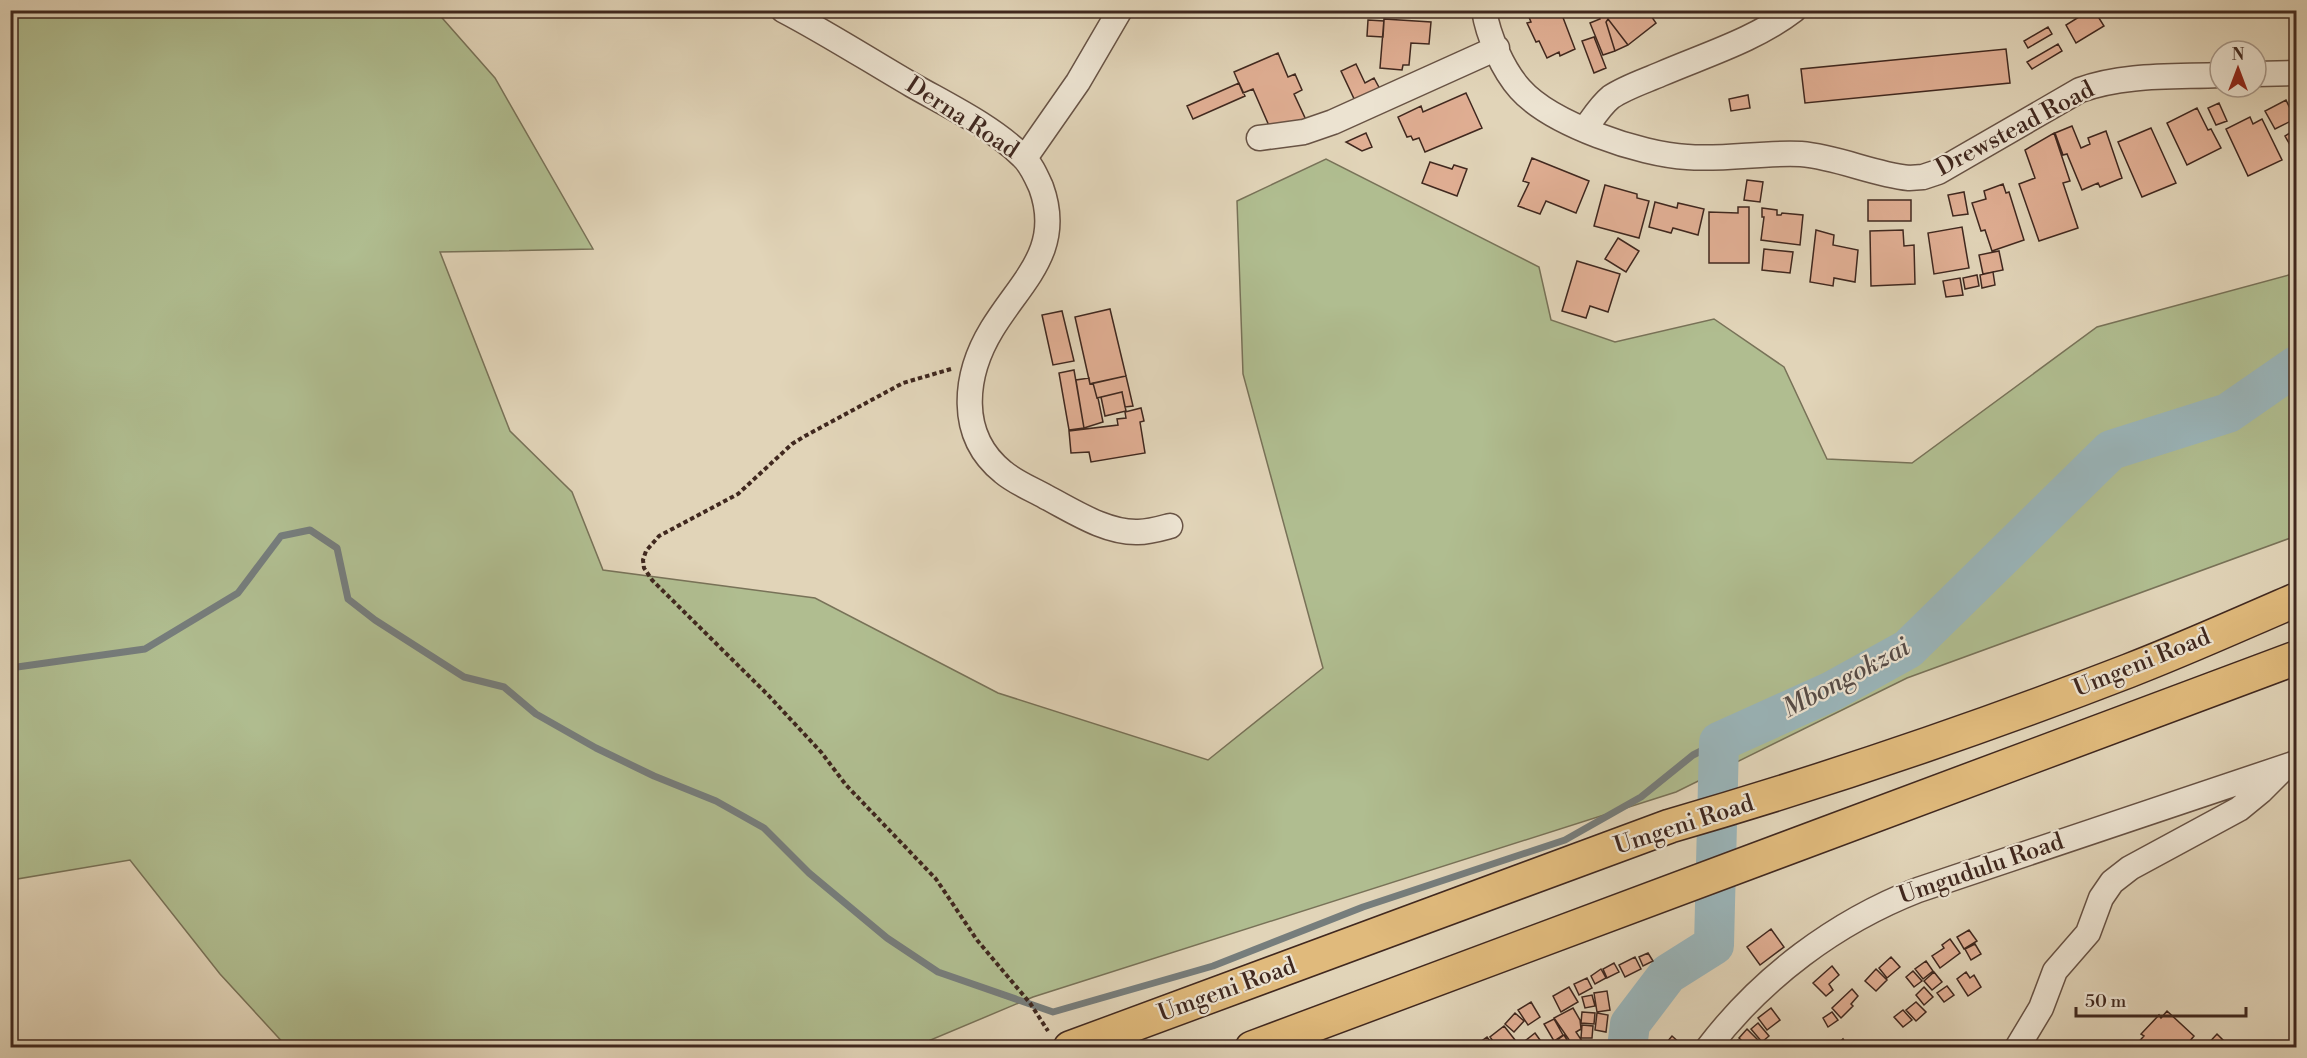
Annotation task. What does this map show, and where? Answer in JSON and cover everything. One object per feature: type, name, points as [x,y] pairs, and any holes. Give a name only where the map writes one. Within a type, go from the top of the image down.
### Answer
[{"type":"highway","name":"Umgeni Road","points":[[1060,1041],[1670,826],[1792,789],[2129,670],[2296,600]]},
{"type":"highway","name":"Umgeni Road","points":[[1252,1047],[2296,658]]},
{"type":"street","points":[[1025,158],[1078,82],[1120,10]]},
{"type":"street","name":"Drewstead Road","points":[[1484,10],[1506,68],[1525,94],[1549,111],[1585,129],[1631,148],[1665,156],[1709,158],[1804,154],[1909,178],[1923,177],[1938,172],[2080,90],[2097,84],[2131,78],[2208,75]]},
{"type":"street","points":[[1585,129],[1600,108],[1612,97],[1632,86],[1739,41],[1794,10]]},
{"type":"street","name":"Derna Road","points":[[787,11],[998,137],[1025,158],[1035,175],[1045,203],[1047,224],[1044,246],[1037,264],[991,330],[975,364],[969,401],[973,431],[979,444],[1002,472],[1056,502],[1108,526],[1137,532],[1170,526]]},
{"type":"street","points":[[1259,138],[1304,132],[1333,122],[1497,48]]},
{"type":"street","points":[[2268,73],[2296,72]]},
{"type":"street","points":[[2017,1047],[2041,1008],[2055,971],[2088,933],[2101,898],[2112,882],[2130,868],[2239,808],[2291,765]]},
{"type":"street","name":"Umgudulu Road","points":[[1708,1047],[1731,1018],[1775,977],[1819,942],[1859,916],[1886,902],[2291,765]]},
{"type":"path","points":[[975,364],[903,383],[798,440],[738,494],[659,537],[646,551],[642,560],[652,580],[769,696],[821,752],[846,785],[936,879],[977,939],[1060,1041]]},
{"type":"green space","points":[[11,10],[436,11],[495,78],[593,249],[440,252],[510,431],[572,492],[603,570],[815,598],[998,693],[1208,760],[1323,668],[1243,374],[1237,201],[1326,159],[1539,267],[1551,320],[1615,342],[1714,319],[1784,367],[1827,459],[1912,463],[2097,327],[2296,273],[2296,536],[1907,678],[1676,792],[1033,997],[914,1047],[287,1047],[220,974],[130,860],[11,880]]},
{"type":"building","points":[[1526,10],[1557,10],[1559,16],[1562,15],[1575,49],[1560,56],[1559,52],[1547,58],[1527,23],[1531,22]]},
{"type":"building","points":[[1593,10],[1647,10],[1656,23],[1628,45],[1608,19],[1606,22],[1615,51],[1603,55],[1590,23],[1600,19]]},
{"type":"building","points":[[2075,10],[2094,10],[2104,26],[2076,43],[2066,25],[2079,17]]},
{"type":"building","points":[[1384,19],[1431,22],[1429,44],[1411,43],[1409,65],[1403,65],[1402,70],[1380,68]]},
{"type":"building","points":[[1608,19],[1628,45],[1615,51],[1606,22]]},
{"type":"building","points":[[1368,20],[1384,21],[1383,37],[1367,36]]},
{"type":"building","points":[[2048,27],[2052,34],[2028,48],[2024,41]]},
{"type":"building","points":[[1594,37],[1606,68],[1594,73],[1582,41]]},
{"type":"building","points":[[2058,44],[2062,51],[2032,69],[2027,62]]},
{"type":"building","points":[[2006,49],[2010,83],[1805,103],[1801,69]]},
{"type":"building","points":[[1278,53],[1288,77],[1295,74],[1302,90],[1294,94],[1306,120],[1273,135],[1253,89],[1243,93],[1234,72]]},
{"type":"building","points":[[1356,64],[1365,83],[1374,78],[1382,93],[1357,105],[1341,71]]},
{"type":"building","points":[[1239,83],[1245,96],[1193,119],[1187,106]]},
{"type":"building","points":[[1466,93],[1482,128],[1425,152],[1419,138],[1413,140],[1411,136],[1407,137],[1398,117],[1421,106],[1423,112]]},
{"type":"building","points":[[1748,95],[1750,108],[1731,111],[1729,99]]},
{"type":"building","points":[[2286,100],[2295,119],[2275,129],[2265,111]]},
{"type":"building","points":[[2219,103],[2227,121],[2216,125],[2208,108]]},
{"type":"building","points":[[2197,108],[2208,130],[2211,129],[2221,148],[2187,165],[2167,123]]},
{"type":"building","points":[[2250,117],[2253,124],[2262,119],[2282,160],[2248,176],[2226,129]]},
{"type":"building","points":[[2072,126],[2081,148],[2090,144],[2088,138],[2106,131],[2122,178],[2100,187],[2098,183],[2082,190],[2067,154],[2063,155],[2055,133]]},
{"type":"building","points":[[2151,128],[2176,183],[2142,197],[2118,142]]},
{"type":"building","points":[[2296,129],[2296,156],[2285,136]]},
{"type":"building","points":[[1366,133],[1372,147],[1362,151],[1346,142]]},
{"type":"building","points":[[2054,133],[2070,181],[2063,183],[2078,228],[2039,241],[2019,184],[2035,178],[2025,150]]},
{"type":"building","points":[[1532,158],[1589,181],[1576,213],[1546,201],[1540,214],[1518,206],[1529,183],[1523,181]]},
{"type":"building","points":[[1430,162],[1452,169],[1454,165],[1467,169],[1457,196],[1422,183]]},
{"type":"building","points":[[1747,180],[1763,182],[1760,202],[1744,200]]},
{"type":"building","points":[[2003,184],[2006,193],[2009,192],[2024,240],[1992,251],[1985,230],[1981,231],[1972,203],[1986,199],[1984,191]]},
{"type":"building","points":[[1605,185],[1637,194],[1637,198],[1649,201],[1639,238],[1594,226]]},
{"type":"building","points":[[1964,192],[1968,214],[1953,216],[1948,195]]},
{"type":"building","points":[[1868,200],[1911,200],[1911,221],[1868,221]]},
{"type":"building","points":[[1655,202],[1677,208],[1678,203],[1704,209],[1698,235],[1673,228],[1671,233],[1649,227]]},
{"type":"building","points":[[1738,207],[1749,207],[1749,263],[1709,263],[1709,212],[1738,213]]},
{"type":"building","points":[[1762,208],[1777,210],[1777,215],[1782,213],[1803,215],[1800,245],[1761,240],[1764,217],[1762,217]]},
{"type":"building","points":[[1962,227],[1969,268],[1934,274],[1928,233]]},
{"type":"building","points":[[1816,230],[1834,235],[1833,245],[1858,250],[1855,282],[1834,278],[1833,286],[1810,282]]},
{"type":"building","points":[[1903,230],[1904,246],[1914,245],[1915,284],[1871,286],[1870,231]]},
{"type":"building","points":[[1618,238],[1639,251],[1626,272],[1605,259]]},
{"type":"building","points":[[1764,249],[1793,252],[1790,273],[1762,270]]},
{"type":"building","points":[[1999,251],[2003,270],[1983,274],[1979,255]]},
{"type":"building","points":[[1577,261],[1620,274],[1608,312],[1590,306],[1586,318],[1562,311]]},
{"type":"building","points":[[1993,272],[1995,285],[1982,288],[1980,275]]},
{"type":"building","points":[[1977,275],[1979,286],[1965,289],[1963,278]]},
{"type":"building","points":[[1960,278],[1963,295],[1946,297],[1943,281]]},
{"type":"building","points":[[1110,309],[1126,376],[1090,384],[1075,317]]},
{"type":"building","points":[[1062,311],[1074,361],[1053,365],[1042,315]]},
{"type":"building","points":[[1074,370],[1084,428],[1069,430],[1059,373]]},
{"type":"building","points":[[1126,376],[1133,406],[1125,407],[1122,392],[1097,398],[1093,383]]},
{"type":"building","points":[[1089,378],[1098,398],[1103,422],[1084,428],[1076,380]]},
{"type":"building","points":[[1122,392],[1126,411],[1105,416],[1101,397]]},
{"type":"building","points":[[1141,408],[1144,421],[1140,422],[1145,453],[1091,462],[1089,452],[1071,453],[1069,431],[1118,425],[1117,419],[1126,418],[1125,412]]},
{"type":"building","points":[[1771,929],[1784,947],[1760,965],[1747,947]]},
{"type":"building","points":[[1969,930],[1977,941],[1964,949],[1957,937]]},
{"type":"building","points":[[1950,939],[1960,953],[1940,968],[1932,956],[1944,948],[1942,945]]},
{"type":"building","points":[[1975,944],[1981,954],[1971,960],[1965,949]]},
{"type":"building","points":[[1648,953],[1653,961],[1643,966],[1639,957]]},
{"type":"building","points":[[1635,957],[1641,969],[1625,977],[1619,965]]},
{"type":"building","points":[[1891,957],[1900,967],[1887,978],[1879,968]]},
{"type":"building","points":[[1926,961],[1933,971],[1923,979],[1915,969]]},
{"type":"building","points":[[1614,963],[1619,972],[1607,978],[1603,969]]},
{"type":"building","points":[[1832,966],[1839,975],[1829,984],[1833,990],[1826,996],[1813,983]]},
{"type":"building","points":[[1601,969],[1606,978],[1595,984],[1591,976]]},
{"type":"building","points":[[1876,969],[1887,980],[1876,991],[1865,981]]},
{"type":"building","points":[[1913,971],[1922,981],[1914,987],[1906,977]]},
{"type":"building","points":[[1934,972],[1942,982],[1932,990],[1924,981]]},
{"type":"building","points":[[1966,972],[1970,978],[1974,975],[1981,987],[1968,996],[1957,979]]},
{"type":"building","points":[[1587,978],[1592,988],[1579,995],[1574,984]]},
{"type":"building","points":[[1947,986],[1954,995],[1944,1002],[1937,993]]},
{"type":"building","points":[[1569,987],[1578,1002],[1561,1012],[1553,996]]},
{"type":"building","points":[[1924,987],[1933,997],[1924,1005],[1916,995]]},
{"type":"building","points":[[1852,989],[1858,996],[1851,1004],[1853,1006],[1841,1018],[1832,1008]]},
{"type":"building","points":[[1607,991],[1610,1010],[1597,1012],[1594,993]]},
{"type":"building","points":[[1592,995],[1595,1006],[1585,1008],[1582,997]]},
{"type":"building","points":[[1531,1002],[1540,1017],[1528,1025],[1518,1010]]},
{"type":"building","points":[[1916,1002],[1926,1012],[1916,1021],[1906,1010]]},
{"type":"building","points":[[1573,1008],[1580,1020],[1581,1029],[1576,1032],[1582,1041],[1574,1047],[1554,1018]]},
{"type":"building","points":[[1771,1008],[1780,1020],[1767,1030],[1758,1018]]},
{"type":"building","points":[[1903,1010],[1912,1020],[1903,1027],[1894,1017]]},
{"type":"building","points":[[2167,1011],[2194,1036],[2184,1048],[2133,1048],[2144,1036],[2141,1034],[2159,1015],[2161,1018]]},
{"type":"building","points":[[1582,1012],[1595,1013],[1594,1024],[1581,1023]]},
{"type":"building","points":[[1832,1012],[1838,1020],[1828,1027],[1823,1018]]},
{"type":"building","points":[[1515,1013],[1524,1021],[1514,1032],[1505,1024]]},
{"type":"building","points":[[1597,1013],[1608,1015],[1606,1032],[1595,1030]]},
{"type":"building","points":[[1554,1019],[1563,1035],[1554,1041],[1544,1024]]},
{"type":"building","points":[[1758,1023],[1769,1036],[1762,1042],[1751,1029]]},
{"type":"building","points":[[1582,1025],[1593,1026],[1592,1038],[1581,1038]]},
{"type":"building","points":[[1504,1026],[1519,1045],[1516,1048],[1498,1048],[1490,1037]]},
{"type":"building","points":[[1747,1029],[1762,1044],[1758,1048],[1749,1048],[1739,1038]]},
{"type":"building","points":[[1535,1033],[1544,1048],[1530,1048],[1525,1041]]},
{"type":"building","points":[[2217,1034],[2231,1048],[2204,1048]]},
{"type":"building","points":[[1564,1035],[1572,1048],[1554,1048],[1552,1044]]},
{"type":"building","points":[[1672,1036],[1681,1044],[1678,1048],[1662,1048]]},
{"type":"building","points":[[1487,1037],[1495,1048],[1472,1048]]},
{"type":"building","points":[[1843,1039],[1849,1048],[1833,1048]]},
{"type":"building","points":[[1738,1040],[1747,1048],[1731,1048]]},
{"type":"building","points":[[1805,1041],[1811,1048],[1797,1048]]},
{"type":"waterway","name":"Mbongokzai","points":[[1627,1048],[1630,1024],[1668,974],[1714,945],[1719,742],[1832,691],[1908,649],[2111,450],[2228,413],[2296,366]]},
{"type":"waterway","points":[[10,668],[145,649],[238,593],[281,536],[310,530],[337,548],[348,599],[375,620],[464,677],[504,687],[536,714],[596,748],[654,776],[716,801],[764,828],[809,873],[887,938],[938,972],[1053,1012],[1213,966],[1363,907],[1565,840],[1641,797],[1693,755],[1719,742]]}]
